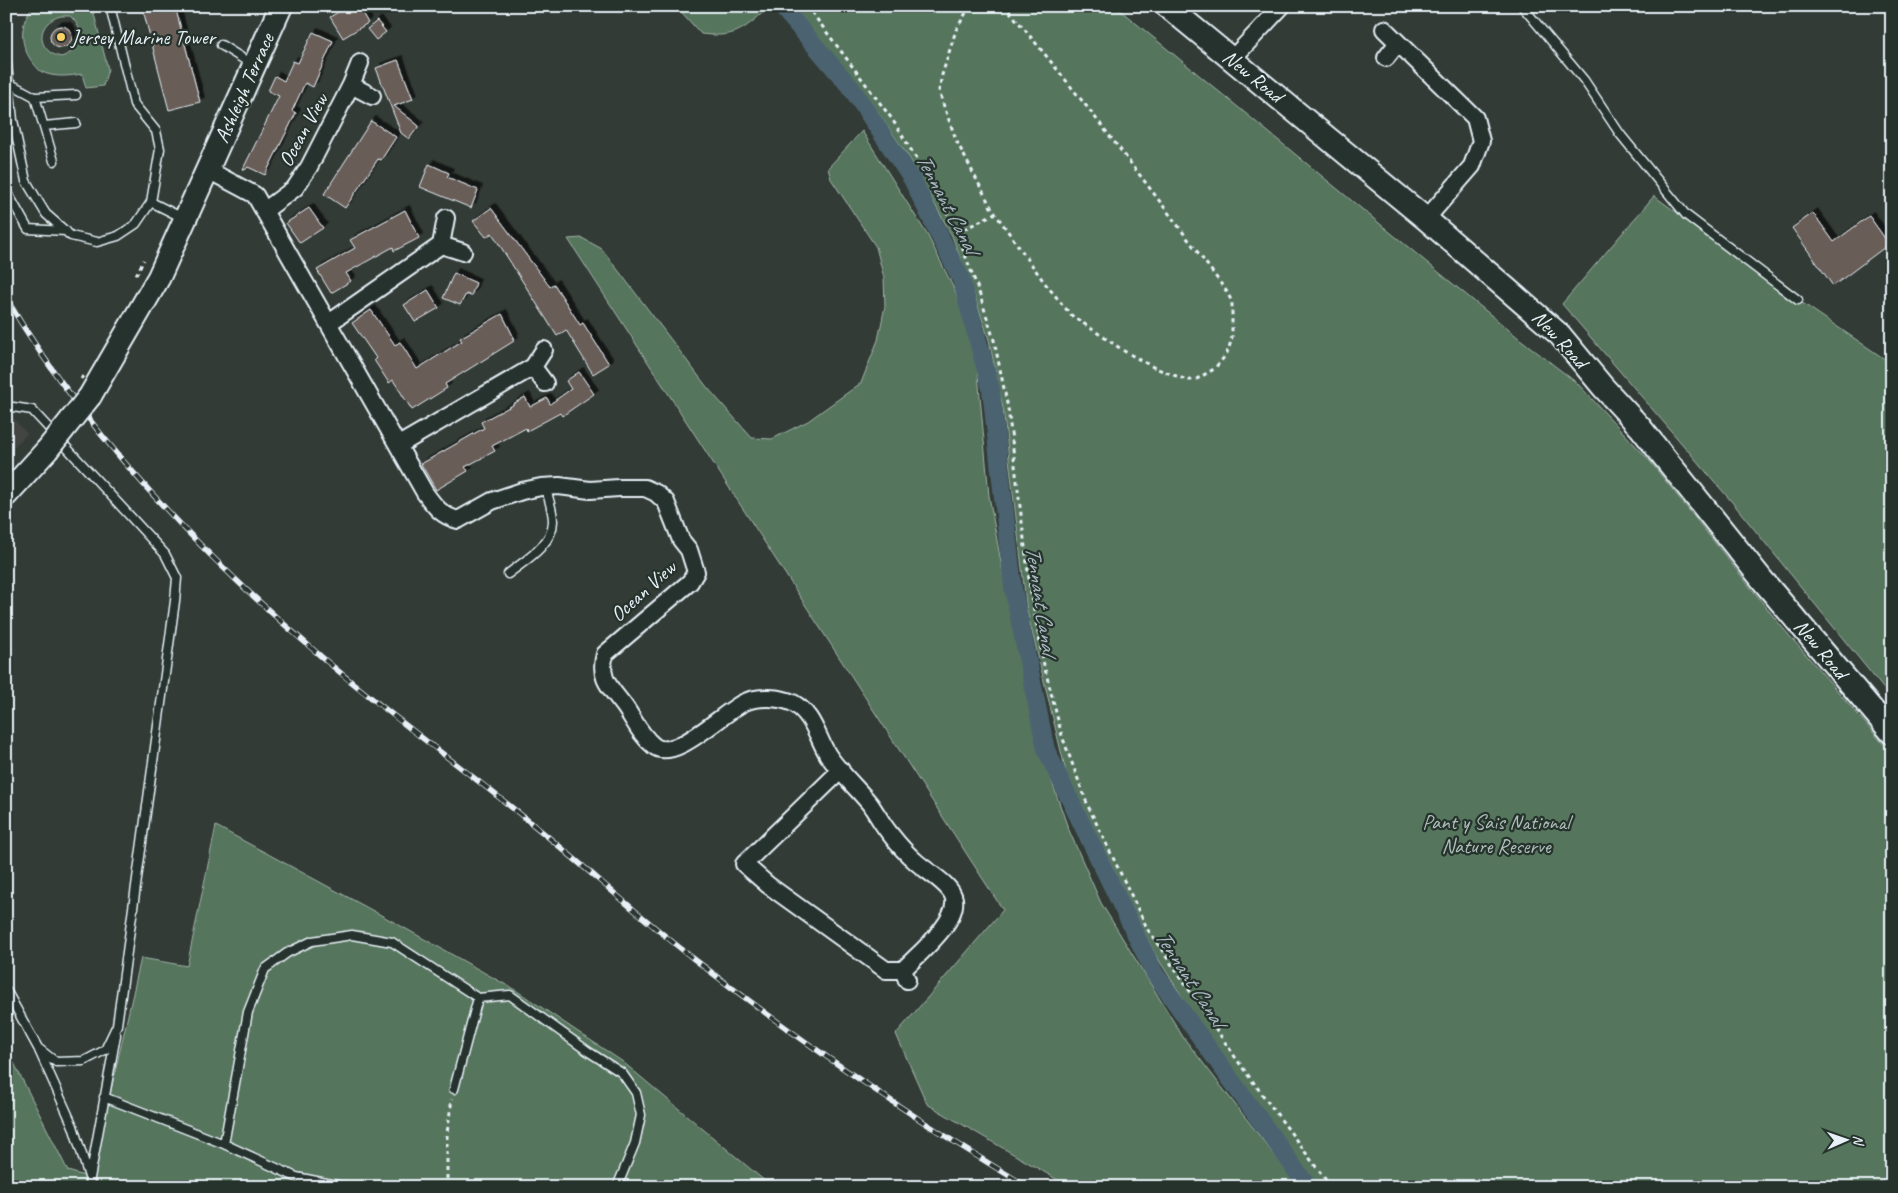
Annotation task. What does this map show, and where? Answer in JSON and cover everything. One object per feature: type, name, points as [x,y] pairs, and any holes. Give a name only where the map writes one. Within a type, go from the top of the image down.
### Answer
[{"type":"main road","name":"Ashleigh Terrace","points":[[6,495],[47,450],[90,396],[159,277],[281,6]]},
{"type":"main road","name":"New Road","points":[[1167,6],[1426,219],[1560,335],[1603,387],[1640,427],[1764,582],[1892,733]]},
{"type":"street","points":[[1232,59],[1282,6]]},
{"type":"street","points":[[1384,29],[1397,44],[1474,118],[1481,142],[1472,166],[1426,219]]},
{"type":"street","points":[[1386,58],[1397,44]]},
{"type":"street","name":"Ocean View","points":[[264,211],[294,188],[304,174],[351,85],[360,63]]},
{"type":"street","name":"Ocean View","points":[[351,85],[372,96]]},
{"type":"street","name":"Ocean View","points":[[208,170],[255,195],[425,493],[437,510],[447,517],[458,520],[492,501],[545,486],[590,490],[645,488],[656,493],[666,502],[681,540],[689,550],[696,572],[690,582],[604,654],[603,675],[608,685],[626,708],[640,731],[655,747],[667,750],[679,745],[744,702],[760,698],[776,699],[792,703],[804,712],[813,723],[828,755],[841,770],[870,806],[889,834],[915,861],[952,890],[955,900],[953,913],[947,924],[905,975],[886,970],[768,885],[744,864],[841,770]]},
{"type":"street","points":[[329,323],[441,245],[446,218]]},
{"type":"street","points":[[441,245],[463,252]]},
{"type":"street","points":[[399,445],[533,367],[544,350]]},
{"type":"street","points":[[533,367],[545,383]]},
{"type":"lane","points":[[6,56],[13,120],[26,181],[46,214],[71,236],[97,242],[118,236],[136,224],[150,202],[160,149],[156,131],[134,104],[110,6]]},
{"type":"lane","points":[[1522,6],[1584,80],[1620,134],[1686,215],[1798,300]]},
{"type":"lane","points":[[221,45],[255,66]]},
{"type":"lane","points":[[9,84],[35,97],[76,95]]},
{"type":"lane","points":[[35,97],[54,161]]},
{"type":"lane","points":[[44,126],[76,123]]},
{"type":"lane","points":[[6,190],[28,229],[66,231]]},
{"type":"lane","points":[[150,202],[185,219]]},
{"type":"lane","points":[[13,407],[32,410],[165,554],[177,578],[176,601],[117,1025],[89,1184]]},
{"type":"lane","points":[[508,574],[539,549],[551,530],[553,522],[545,486]]},
{"type":"lane","points":[[224,1144],[248,1012],[265,969],[287,953],[312,941],[352,934],[392,942],[478,998],[510,995],[589,1052],[622,1073],[636,1093],[641,1115],[635,1143],[617,1187]]},
{"type":"lane","points":[[6,990],[38,1048],[73,1126],[89,1184]]},
{"type":"lane","points":[[454,1089],[478,998]]},
{"type":"lane","points":[[38,1048],[56,1062],[84,1061],[105,1050],[117,1025]]},
{"type":"lane","points":[[104,1097],[224,1144],[296,1177],[347,1187]]},
{"type":"path","points":[[807,6],[892,119],[934,187],[957,233],[978,289],[994,340],[1008,408],[1030,588],[1044,665],[1062,736],[1088,806],[1148,930],[1242,1067],[1331,1187]]},
{"type":"path","points":[[970,6],[956,30],[939,90],[957,142],[995,213],[1044,282],[1071,315],[1124,351],[1155,368],[1187,380],[1195,380],[1214,369],[1226,355],[1231,342],[1232,302],[1227,292],[1151,188],[1064,76],[1005,6]]},
{"type":"path","points":[[957,233],[995,213]]},
{"type":"path","points":[[447,1187],[446,1133],[454,1089]]},
{"type":"shaded area","points":[[6,409],[27,434],[6,455]]},
{"type":"green space","points":[[33,6],[92,6],[108,69],[103,86],[86,88],[82,74],[57,76],[39,70],[29,57],[23,42],[23,28],[28,13]],"holes":[[[61,16],[70,16],[79,28],[80,40],[74,50],[61,57],[47,49],[43,43],[43,30],[53,19]]]},
{"type":"green space","points":[[676,6],[765,6],[767,9],[744,28],[730,34],[713,35],[701,34]]},
{"type":"green space","name":"Pant y Sais National Nature Reserve","points":[[792,6],[1115,6],[1520,339],[1577,383],[1649,460],[1782,627],[1892,754],[1892,1187],[1317,1187],[1214,1047],[1155,954],[1066,772],[1027,611],[1003,408],[989,340],[973,291],[952,236],[910,159],[866,95]]},
{"type":"green space","points":[[862,131],[928,236],[955,291],[976,352],[989,496],[1009,607],[1038,742],[1068,828],[1101,903],[1183,1037],[1299,1187],[1070,1187],[927,1104],[896,1034],[1003,910],[568,239],[582,238],[602,249],[707,387],[752,438],[772,439],[808,421],[861,383],[878,340],[885,306],[884,278],[876,247],[831,179],[828,168]]},
{"type":"green space","points":[[1654,196],[1798,300],[1892,364],[1892,699],[1732,502],[1562,304]]},
{"type":"green space","points":[[216,826],[517,991],[623,1062],[772,1187],[6,1187],[6,1047],[68,1171],[91,1178],[141,958],[187,966]]},
{"type":"building","points":[[142,6],[175,6],[200,102],[169,110]]},
{"type":"building","points":[[348,6],[358,6],[368,23],[343,38],[330,17]]},
{"type":"building","points":[[377,21],[386,32],[376,40],[367,29]]},
{"type":"building","name":"Jersey Marine Tower","points":[[61,26],[69,29],[72,37],[69,45],[61,48],[53,45],[50,37],[53,29]]},
{"type":"building","points":[[313,32],[333,41],[313,87],[305,83],[292,111],[296,113],[265,175],[248,167],[245,170],[243,169],[279,96],[268,91],[275,76],[284,81],[293,61],[298,63]]},
{"type":"building","points":[[398,60],[413,99],[394,106],[419,126],[409,139],[401,133],[376,68]]},
{"type":"building","points":[[371,121],[396,137],[381,160],[378,159],[345,208],[324,194]]},
{"type":"building","points":[[429,164],[449,173],[447,177],[478,190],[471,208],[420,187]]},
{"type":"building","points":[[309,208],[323,228],[300,243],[286,223]]},
{"type":"building","points":[[491,208],[550,287],[554,284],[580,325],[583,323],[609,364],[593,374],[566,330],[557,336],[492,233],[486,237],[473,221]]},
{"type":"building","points":[[405,210],[419,238],[394,251],[393,247],[346,273],[351,281],[331,293],[317,270],[355,248],[350,240]]},
{"type":"building","points":[[1813,213],[1834,242],[1869,216],[1889,244],[1833,286],[1792,228]]},
{"type":"building","points":[[454,273],[476,283],[471,296],[466,294],[460,305],[443,298]]},
{"type":"building","points":[[428,290],[439,308],[415,322],[404,305]]},
{"type":"building","points":[[371,310],[395,345],[400,342],[417,369],[462,341],[460,338],[502,314],[514,341],[445,384],[447,388],[412,410],[393,380],[389,383],[374,360],[376,358],[352,323]]},
{"type":"building","points":[[579,372],[594,394],[562,416],[560,413],[527,431],[526,428],[492,446],[495,451],[465,467],[468,471],[436,490],[421,464],[484,428],[481,422],[525,397],[530,407],[547,398],[550,404],[571,389],[566,381]]},
{"type":"waterway","name":"Tennant Canal","points":[[781,6],[852,89],[912,179],[961,279],[991,389],[1013,588],[1046,750],[1155,974],[1308,1187]]},
{"type":"railway","points":[[6,298],[37,348],[71,396],[108,443],[187,531],[272,614],[370,697],[536,827],[674,943],[734,990],[857,1078],[942,1134],[1028,1187]]},
{"type":"place","name":"Jersey Marine Tower","points":[[61,37]]}]
